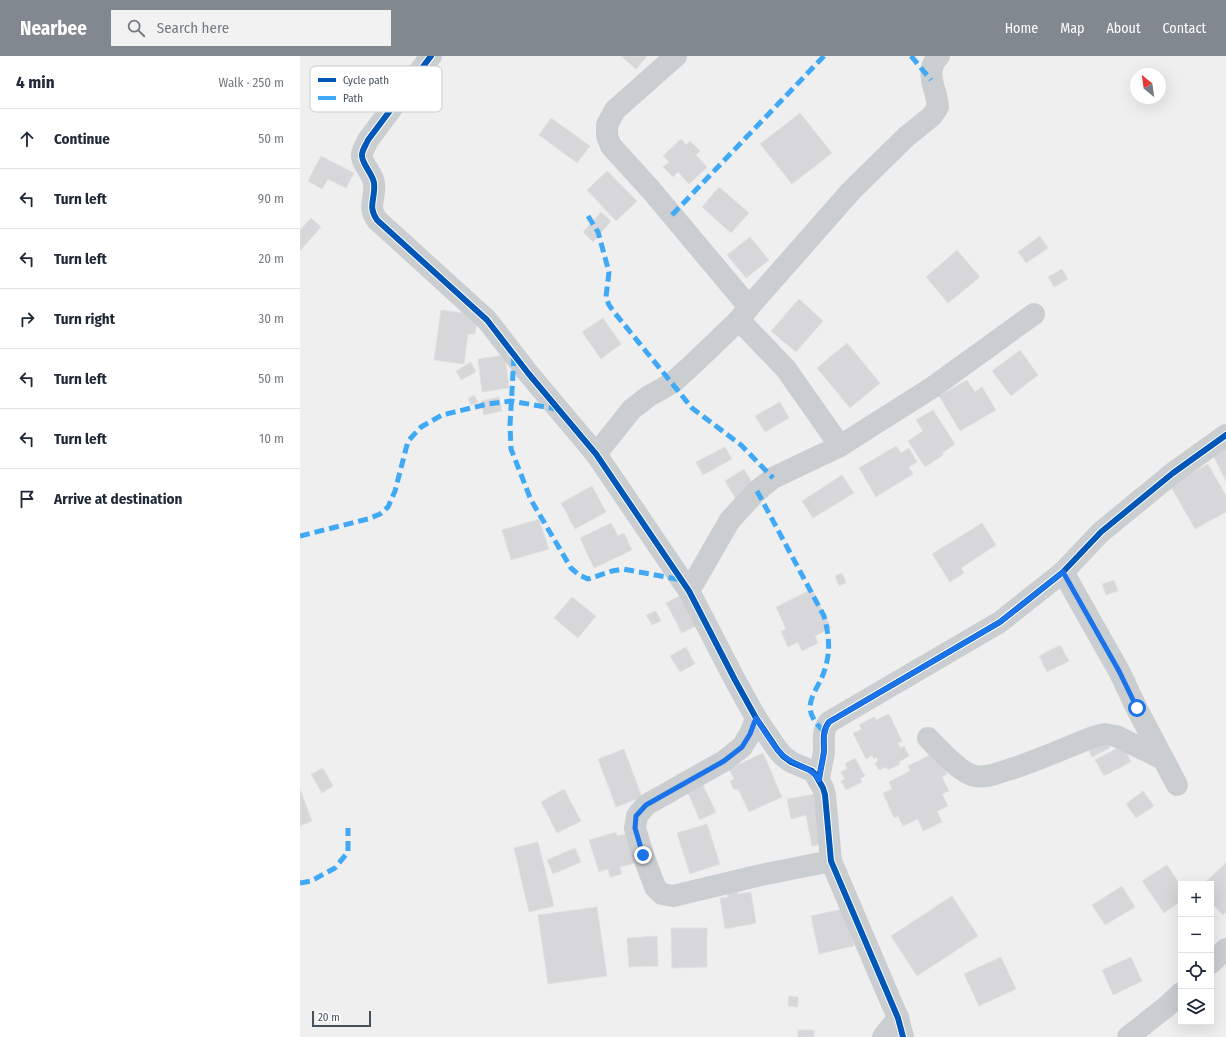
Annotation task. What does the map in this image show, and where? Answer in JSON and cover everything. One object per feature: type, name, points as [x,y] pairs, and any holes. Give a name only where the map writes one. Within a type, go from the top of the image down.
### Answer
[{"type":"street","points":[[676,56],[615,110],[607,125],[607,136],[611,146],[651,190],[786,369],[840,446]]},
{"type":"street","points":[[596,454],[632,409],[649,396],[672,383],[744,314],[851,191],[906,137],[932,116],[937,110],[938,104],[931,80],[931,71],[935,60],[939,56]]},
{"type":"street","points":[[388,112],[368,140],[362,155],[375,185],[372,206],[377,220],[487,320],[528,373],[596,454],[689,591],[756,718],[777,749],[791,762],[812,771],[819,780],[825,795],[831,861],[900,1028],[883,1037]]},
{"type":"street","points":[[689,591],[730,520],[757,491],[773,478],[840,446],[933,387],[1034,314]]},
{"type":"street","points":[[819,780],[824,751],[824,732],[829,722],[1000,622],[1063,572],[1101,532],[1174,473],[1226,435]]},
{"type":"street","points":[[1063,572],[1119,671],[1177,785]]},
{"type":"street","points":[[756,718],[750,734],[742,747],[724,761],[646,805],[636,816],[635,828],[655,887],[662,894],[673,896],[831,861]]},
{"type":"street","points":[[928,738],[943,754],[966,773],[985,777],[1019,767],[1092,737],[1104,734],[1116,736],[1163,759]]},
{"type":"street","points":[[1214,960],[1226,949]]},
{"type":"street","points":[[1128,1037],[1178,996]]},
{"type":"building","points":[[621,56],[647,56],[636,69]]},
{"type":"building","points":[[800,113],[832,153],[792,184],[760,144]]},
{"type":"building","points":[[551,118],[590,146],[577,163],[539,135]]},
{"type":"building","points":[[681,139],[686,145],[690,141],[700,151],[696,155],[707,167],[689,184],[678,172],[673,177],[663,167],[669,162],[663,156]]},
{"type":"building","points":[[321,156],[354,173],[346,188],[328,179],[322,189],[308,181]]},
{"type":"building","points":[[607,171],[637,201],[616,221],[587,190]]},
{"type":"building","points":[[719,187],[749,213],[731,233],[702,207]]},
{"type":"building","points":[[601,212],[611,221],[593,242],[583,232]]},
{"type":"building","points":[[311,218],[321,227],[300,251],[300,230]]},
{"type":"building","points":[[1040,236],[1048,248],[1026,263],[1018,252]]},
{"type":"building","points":[[750,237],[769,260],[746,278],[727,255]]},
{"type":"building","points":[[957,250],[980,277],[948,303],[926,277]]},
{"type":"building","points":[[1062,269],[1068,279],[1054,287],[1048,277]]},
{"type":"building","points":[[799,299],[823,321],[796,352],[771,331]]},
{"type":"building","points":[[441,310],[478,315],[475,334],[468,334],[464,364],[434,360]]},
{"type":"building","points":[[603,318],[621,344],[601,359],[582,332]]},
{"type":"building","points":[[847,343],[880,383],[850,408],[817,368]]},
{"type":"building","points":[[1020,350],[1038,375],[1011,396],[992,371]]},
{"type":"building","points":[[505,355],[509,388],[482,392],[478,359]]},
{"type":"building","points":[[471,362],[476,372],[461,380],[456,371]]},
{"type":"building","points":[[967,380],[975,392],[982,387],[996,410],[960,431],[939,396]]},
{"type":"building","points":[[474,395],[478,402],[471,405],[468,399]]},
{"type":"building","points":[[499,397],[502,411],[484,415],[481,401]]},
{"type":"building","points":[[780,402],[789,418],[765,432],[755,416]]},
{"type":"building","points":[[933,410],[955,444],[942,453],[943,455],[925,467],[908,441],[923,431],[916,420]]},
{"type":"building","points":[[896,446],[901,453],[909,448],[917,462],[909,467],[913,474],[876,497],[859,468]]},
{"type":"building","points":[[725,447],[732,459],[703,475],[696,462]]},
{"type":"building","points":[[1226,448],[1226,481],[1213,455]]},
{"type":"building","points":[[1208,464],[1226,496],[1226,512],[1195,529],[1170,485]]},
{"type":"building","points":[[744,469],[757,491],[738,503],[725,481]]},
{"type":"building","points":[[842,475],[854,493],[813,518],[802,501]]},
{"type":"building","points":[[592,486],[606,512],[575,529],[561,503]]},
{"type":"building","points":[[539,519],[549,549],[511,560],[502,530]]},
{"type":"building","points":[[611,523],[618,536],[624,533],[632,550],[594,568],[580,538]]},
{"type":"building","points":[[982,523],[996,545],[961,568],[964,573],[950,582],[932,554]]},
{"type":"building","points":[[842,573],[846,583],[839,586],[835,576]]},
{"type":"building","points":[[1114,580],[1118,591],[1106,595],[1102,584]]},
{"type":"building","points":[[812,589],[831,628],[815,636],[818,643],[802,651],[798,642],[788,647],[781,631],[786,629],[776,607]]},
{"type":"building","points":[[687,592],[704,622],[682,633],[666,603]]},
{"type":"building","points":[[572,597],[596,616],[578,638],[554,618]]},
{"type":"building","points":[[656,611],[661,621],[652,625],[646,615]]},
{"type":"building","points":[[1060,645],[1069,661],[1047,672],[1039,656]]},
{"type":"building","points":[[686,647],[695,664],[680,672],[670,656]]},
{"type":"building","points":[[889,714],[902,741],[898,743],[900,748],[904,746],[909,756],[899,762],[900,764],[888,770],[886,767],[879,770],[875,763],[878,761],[876,757],[874,759],[872,755],[866,759],[853,733],[862,729],[859,725],[874,717],[876,720]]},
{"type":"building","points":[[1103,736],[1110,748],[1092,757],[1086,744]]},
{"type":"building","points":[[1123,745],[1131,762],[1104,776],[1095,760]]},
{"type":"building","points":[[624,749],[642,797],[616,807],[598,759]]},
{"type":"building","points":[[936,752],[947,774],[942,777],[949,791],[942,794],[948,806],[937,811],[942,822],[923,831],[918,819],[903,826],[898,816],[894,818],[883,793],[892,789],[889,782],[910,771],[908,766]]},
{"type":"building","points":[[763,753],[782,797],[749,812],[738,789],[734,790],[730,781],[734,779],[729,769]]},
{"type":"building","points":[[855,758],[865,776],[860,779],[862,782],[846,790],[841,781],[845,779],[841,772],[847,769],[845,764]]},
{"type":"building","points":[[323,768],[333,786],[322,793],[311,774]]},
{"type":"building","points":[[698,775],[716,812],[700,820],[683,782]]},
{"type":"building","points":[[300,789],[312,821],[300,826]]},
{"type":"building","points":[[564,789],[581,821],[557,833],[541,802]]},
{"type":"building","points":[[1143,791],[1154,806],[1136,818],[1126,804]]},
{"type":"building","points":[[820,793],[830,842],[812,846],[806,815],[791,819],[787,799]]},
{"type":"building","points":[[707,824],[720,864],[690,874],[677,833]]},
{"type":"building","points":[[616,832],[617,836],[627,834],[635,863],[620,867],[622,874],[610,877],[608,869],[599,872],[589,840]]},
{"type":"building","points":[[538,842],[554,906],[529,912],[514,848]]},
{"type":"building","points":[[575,848],[581,862],[553,874],[547,860]]},
{"type":"building","points":[[1226,863],[1226,912],[1223,915],[1214,905],[1214,881],[1206,881]]},
{"type":"building","points":[[1167,865],[1178,882],[1178,903],[1164,913],[1142,881]]},
{"type":"building","points":[[736,883],[738,894],[751,892],[756,923],[725,929],[720,898],[728,897],[726,885]]},
{"type":"building","points":[[1122,886],[1135,907],[1105,925],[1092,905]]},
{"type":"building","points":[[952,896],[978,936],[917,976],[891,936]]},
{"type":"building","points":[[597,907],[607,976],[548,984],[538,915]]},
{"type":"building","points":[[846,908],[854,946],[819,954],[811,916]]},
{"type":"building","points":[[671,928],[707,928],[707,967],[672,968]]},
{"type":"building","points":[[657,936],[658,966],[629,967],[627,938]]},
{"type":"building","points":[[1001,957],[1016,989],[979,1006],[964,974]]},
{"type":"building","points":[[1131,957],[1142,981],[1113,995],[1102,970]]},
{"type":"building","points":[[789,996],[798,997],[798,1007],[788,1006]]},
{"type":"building","points":[[798,1030],[814,1030],[814,1037],[798,1037]]},
{"type":"marked path","points":[[672,215],[824,56]]},
{"type":"marked path","points":[[911,56],[931,80]]},
{"type":"marked path","points":[[588,216],[598,232],[609,272],[606,297],[609,305],[692,408],[741,445],[773,478]]},
{"type":"marked path","points":[[514,356],[510,425],[511,449],[531,500],[571,568],[579,575],[588,579],[623,569],[682,580]]},
{"type":"marked path","points":[[300,536],[368,519],[380,514],[388,507],[395,491],[408,441],[421,427],[442,415],[488,404],[511,401],[557,409]]},
{"type":"marked path","points":[[757,491],[824,616],[829,647],[827,661],[810,706],[810,710],[816,723],[824,732]]},
{"type":"marked path","points":[[300,883],[311,881],[335,868],[348,852],[348,828]]},
{"type":"cycle path","points":[[424,66],[431,56]]},
{"type":"cycle path","points":[[389,112],[368,140],[362,155],[363,161],[372,176],[374,183],[372,206],[374,215],[377,220],[487,320],[528,373],[596,454],[689,591],[756,718],[777,749],[791,762],[812,771],[815,774],[823,788],[825,795],[831,861],[898,1018],[903,1037]]},
{"type":"cycle path","points":[[819,780],[824,751],[824,732],[829,722],[1000,622],[1063,572],[1101,532],[1173,473],[1226,435]]},
{"type":"route","points":[[643,855],[635,828],[636,816],[646,805],[724,761],[742,747],[750,734],[756,718],[783,756],[791,762],[812,771],[819,780],[824,751],[824,732],[829,722],[1000,622],[1063,572],[1119,671],[1137,708]]}]
